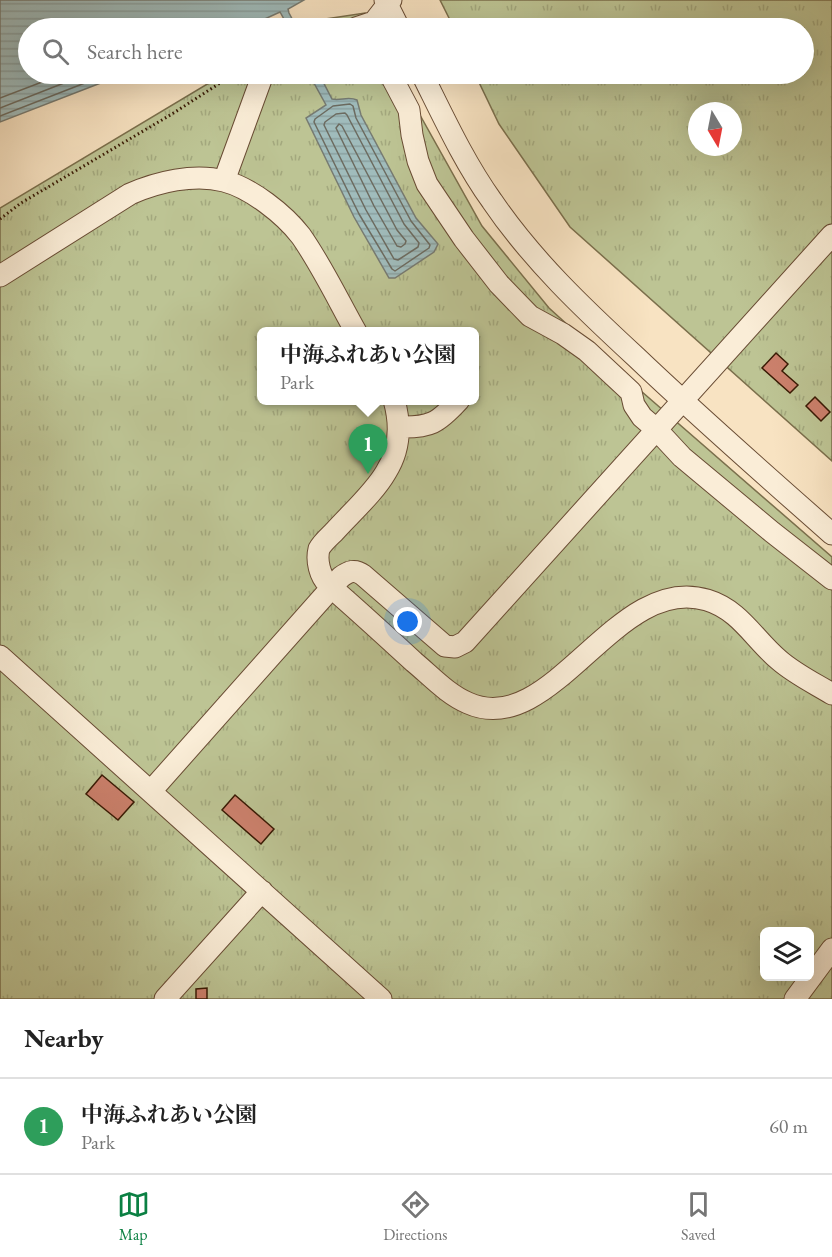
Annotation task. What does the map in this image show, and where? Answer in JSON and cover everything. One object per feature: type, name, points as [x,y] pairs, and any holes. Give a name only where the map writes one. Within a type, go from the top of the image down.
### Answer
[{"type":"street","points":[[375,18],[388,1]]},
{"type":"street","points":[[388,1],[395,18]]},
{"type":"street","points":[[224,181],[259,84]]},
{"type":"street","points":[[395,84],[409,110],[416,152],[427,184],[464,239],[499,284],[530,316],[563,334],[587,351],[631,392],[634,405],[642,417],[682,457],[832,579]]},
{"type":"street","points":[[427,84],[480,182],[521,240],[571,295],[681,400],[832,534]]},
{"type":"street","points":[[0,276],[130,194],[145,187],[192,179],[224,181],[268,204],[290,224],[308,248],[353,327]]},
{"type":"street","points":[[151,791],[345,575],[354,571],[358,572],[445,646],[460,645],[832,235]]},
{"type":"street","points":[[395,405],[399,427],[395,454],[386,474],[320,548],[319,565],[323,579],[334,590],[443,687],[468,703],[481,708],[506,708],[531,699],[639,611],[663,600],[685,596],[706,599],[729,609],[749,627],[780,662],[832,694]]},
{"type":"street","points":[[399,427],[415,428],[431,424],[444,417],[455,405]]},
{"type":"street","points":[[0,656],[381,999]]},
{"type":"street","points":[[165,999],[262,891]]},
{"type":"street","points":[[795,999],[832,949]]},
{"type":"path","points":[[0,219],[21,203],[218,84]]},
{"type":"green space","points":[[440,0],[832,0],[832,461],[570,227],[499,124],[480,84],[814,84],[814,18],[449,18]]},
{"type":"green space","points":[[365,13],[368,18],[332,18]]},
{"type":"green space","points":[[207,84],[403,84],[482,226],[549,308],[832,557],[832,999],[0,999],[0,208]]},
{"type":"water","points":[[0,0],[304,0],[288,9],[292,18],[283,18],[280,12],[267,18],[18,18],[18,84],[98,84],[0,122]]},
{"type":"water","points":[[314,84],[324,84],[332,99],[357,100],[361,115],[416,218],[438,244],[434,252],[395,278],[389,278],[354,217],[306,118],[326,105]]},
{"type":"building","points":[[776,353],[788,364],[782,371],[798,385],[790,393],[762,368]]},
{"type":"building","points":[[815,397],[830,412],[821,421],[806,406]]},
{"type":"building","points":[[102,775],[134,802],[118,820],[86,794]]},
{"type":"building","points":[[235,795],[274,829],[261,844],[222,810]]},
{"type":"building","points":[[207,988],[207,999],[196,999],[196,989]]},
{"type":"place","name":"中海ふれあい公園","points":[[368,474]]}]
